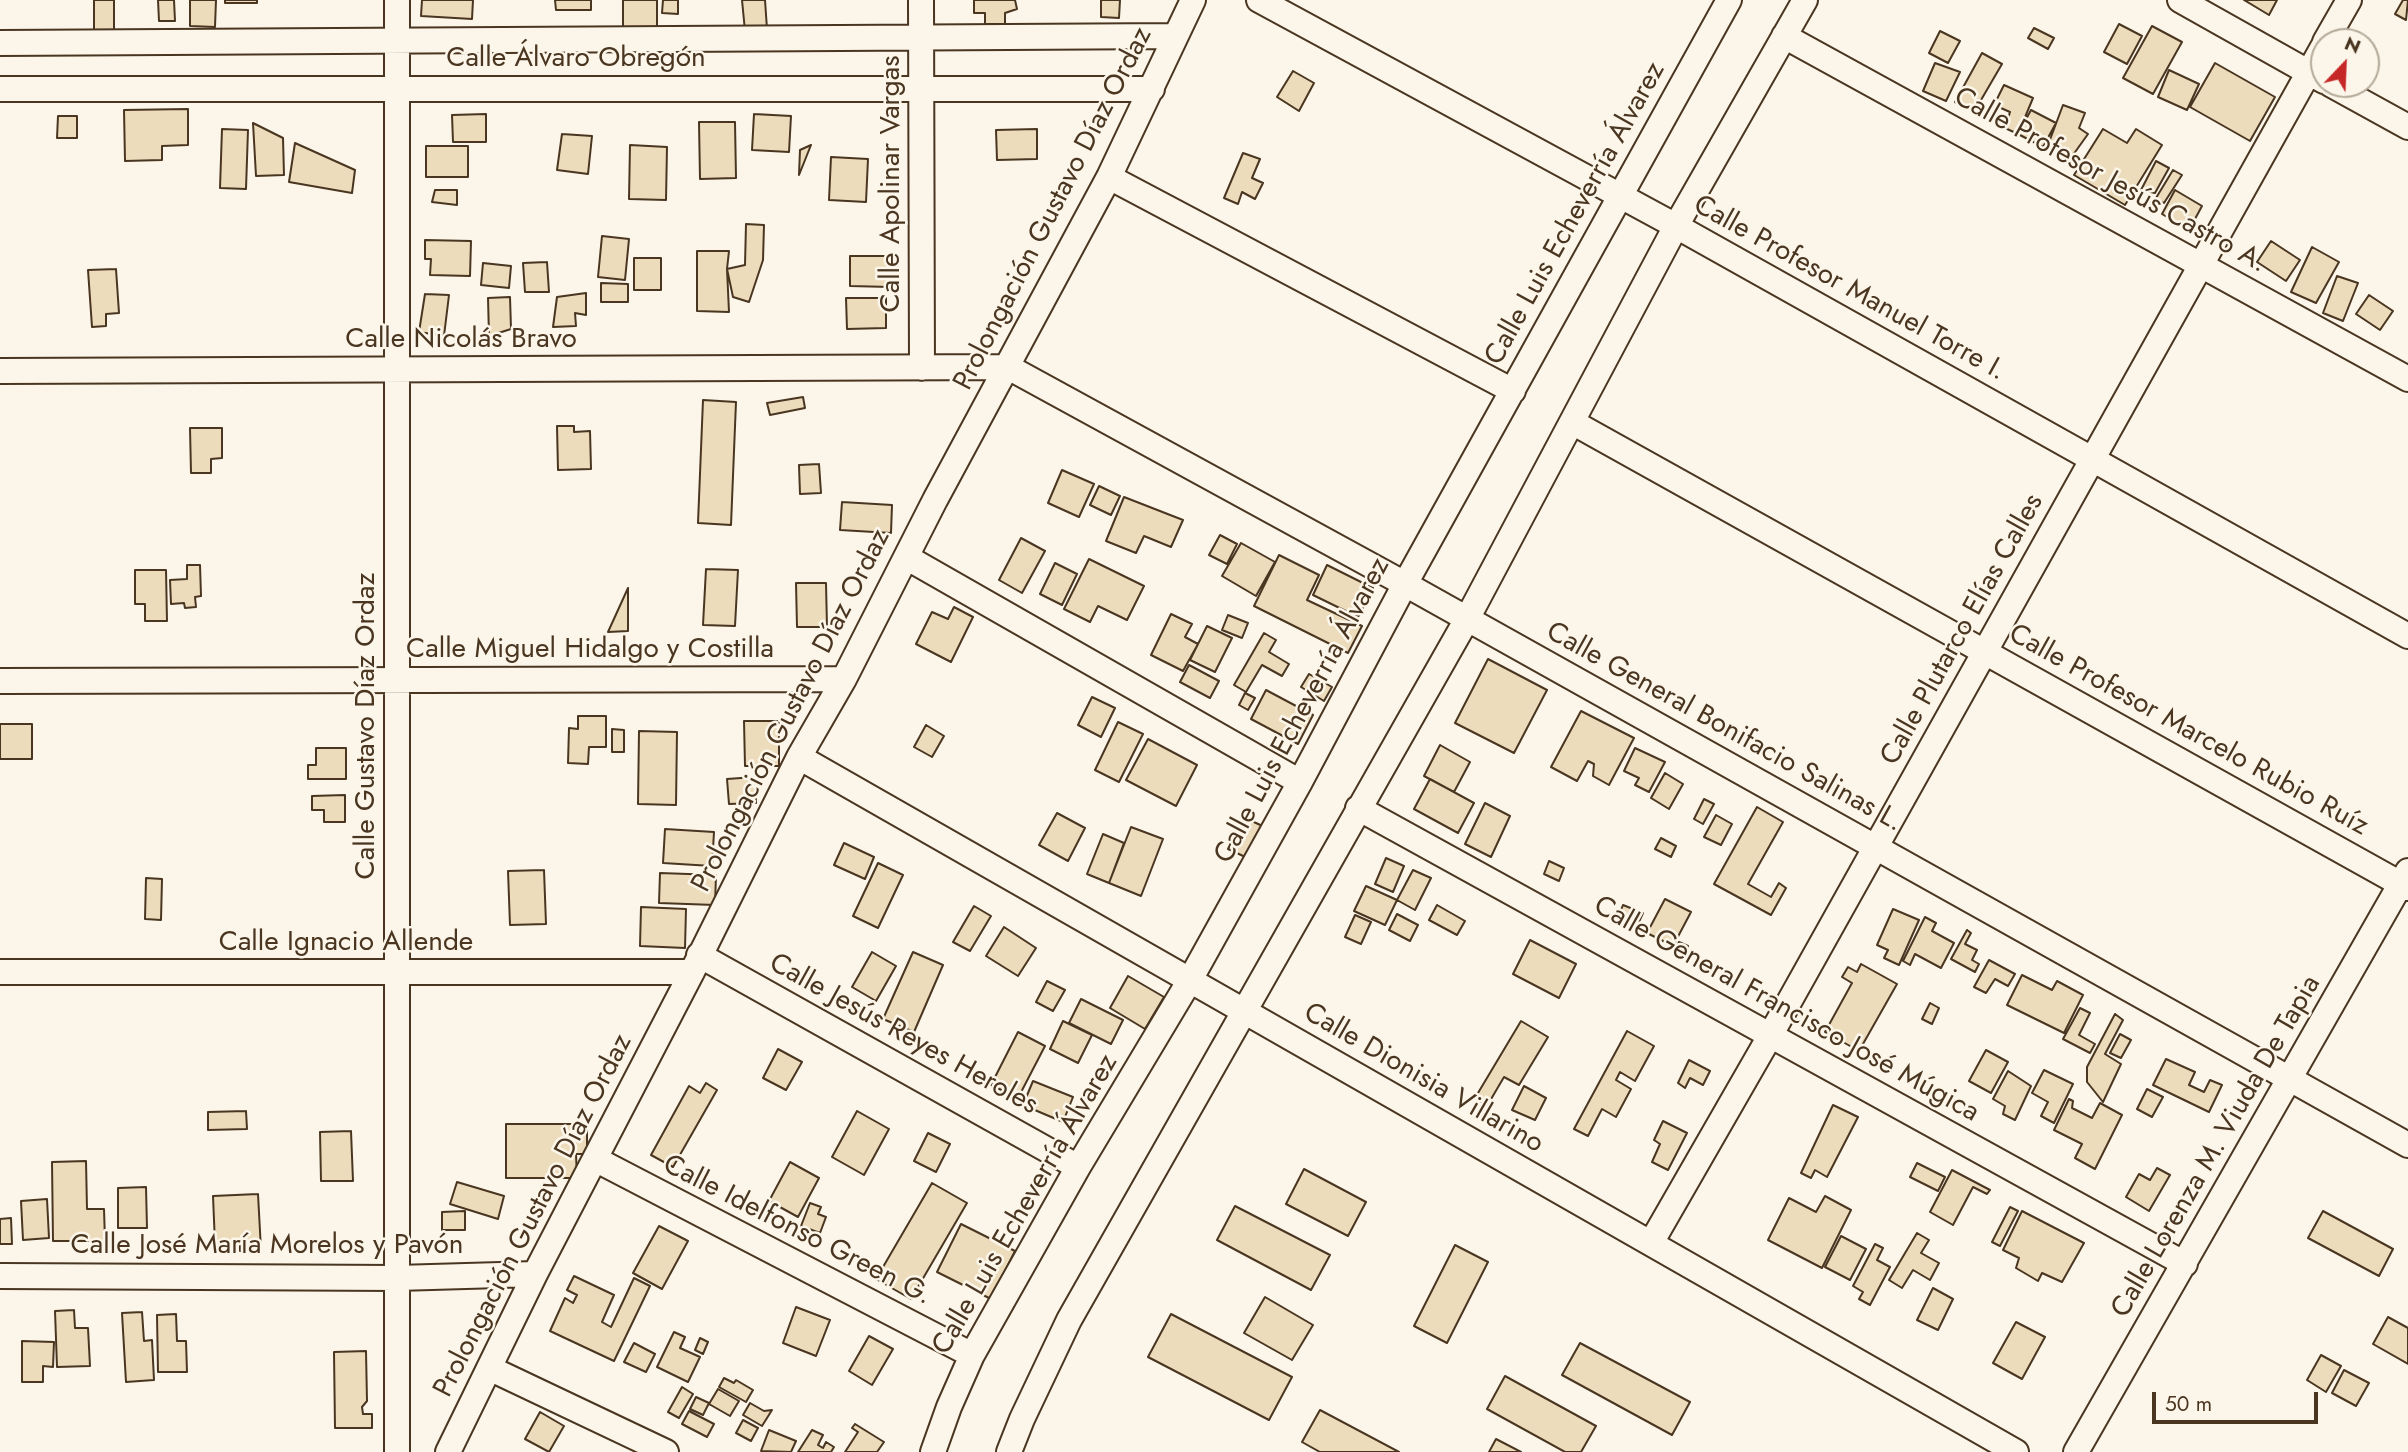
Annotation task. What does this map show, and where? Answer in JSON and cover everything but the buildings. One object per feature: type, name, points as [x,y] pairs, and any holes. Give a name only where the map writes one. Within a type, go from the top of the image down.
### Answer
[{"type":"street","name":"Calle Gustavo Díaz Ordaz","points":[[397,0],[397,1452]]},
{"type":"street","name":"Calle Apolinar Vargas","points":[[921,0],[922,368]]},
{"type":"street","name":"Prolongación Gustavo Díaz Ordaz","points":[[448,1452],[535,1274],[799,757],[844,679],[906,557],[1110,177],[1193,0]]},
{"type":"street","name":"Calle Profesor Manuel Torre I.","points":[[1259,0],[1676,226],[2408,636]]},
{"type":"street","points":[[1009,1452],[1069,1320],[1467,619],[1676,226],[1805,0]]},
{"type":"street","points":[[2180,0],[2310,73]]},
{"type":"street","name":"Calle Plutarco Elías Calles","points":[[2333,28],[2349,0]]},
{"type":"street","name":"Calle Luis Echeverría Álvarez","points":[[933,1452],[972,1355],[1078,1167],[1190,980],[1726,1]]},
{"type":"street","name":"Calle Álvaro Obregón","points":[[0,43],[1175,36]]},
{"type":"street","name":"Calle Profesor Jesús Castro A.","points":[[1784,36],[2408,379]]},
{"type":"street","name":"Calle Plutarco Elías Calles","points":[[1651,1243],[1770,1036],[2201,265],[2310,86]]},
{"type":"street","name":"Calle Álvaro Obregón","points":[[0,89],[1152,89]]},
{"type":"street","points":[[2355,98],[2408,127]]},
{"type":"street","points":[[1110,177],[1513,391]]},
{"type":"street","name":"Calle Nicolás Bravo","points":[[0,371],[1009,367]]},
{"type":"street","name":"Calle General Bonifacio Salinas L.","points":[[1009,367],[1405,584],[2408,1145]]},
{"type":"street","name":"Calle Profesor Marcelo Rubio Ruíz","points":[[1572,422],[1984,652],[2405,881]]},
{"type":"street","points":[[906,557],[1300,782]]},
{"type":"street","name":"Calle Miguel Hidalgo y Costilla","points":[[0,681],[844,679]]},
{"type":"street","name":"Calle Dionisia Villarino","points":[[799,757],[2017,1452]]},
{"type":"street","name":"Calle General Francisco José Múgica","points":[[1358,808],[2185,1264]]},
{"type":"street","name":"Calle Lorenza M. Viuda De Tapia","points":[[2076,1452],[2405,881]]},
{"type":"street","name":"Calle Ignacio Allende","points":[[0,972],[397,973],[695,963]]},
{"type":"street","name":"Calle Jesús Reyes Heroles","points":[[695,963],[1078,1167]]},
{"type":"street","name":"Calle Idelfonso Green G.","points":[[595,1159],[972,1355]]},
{"type":"street","name":"Calle José María Morelos y Pavón","points":[[0,1276],[397,1278],[535,1274]]},
{"type":"street","points":[[489,1368],[666,1452]]}]
